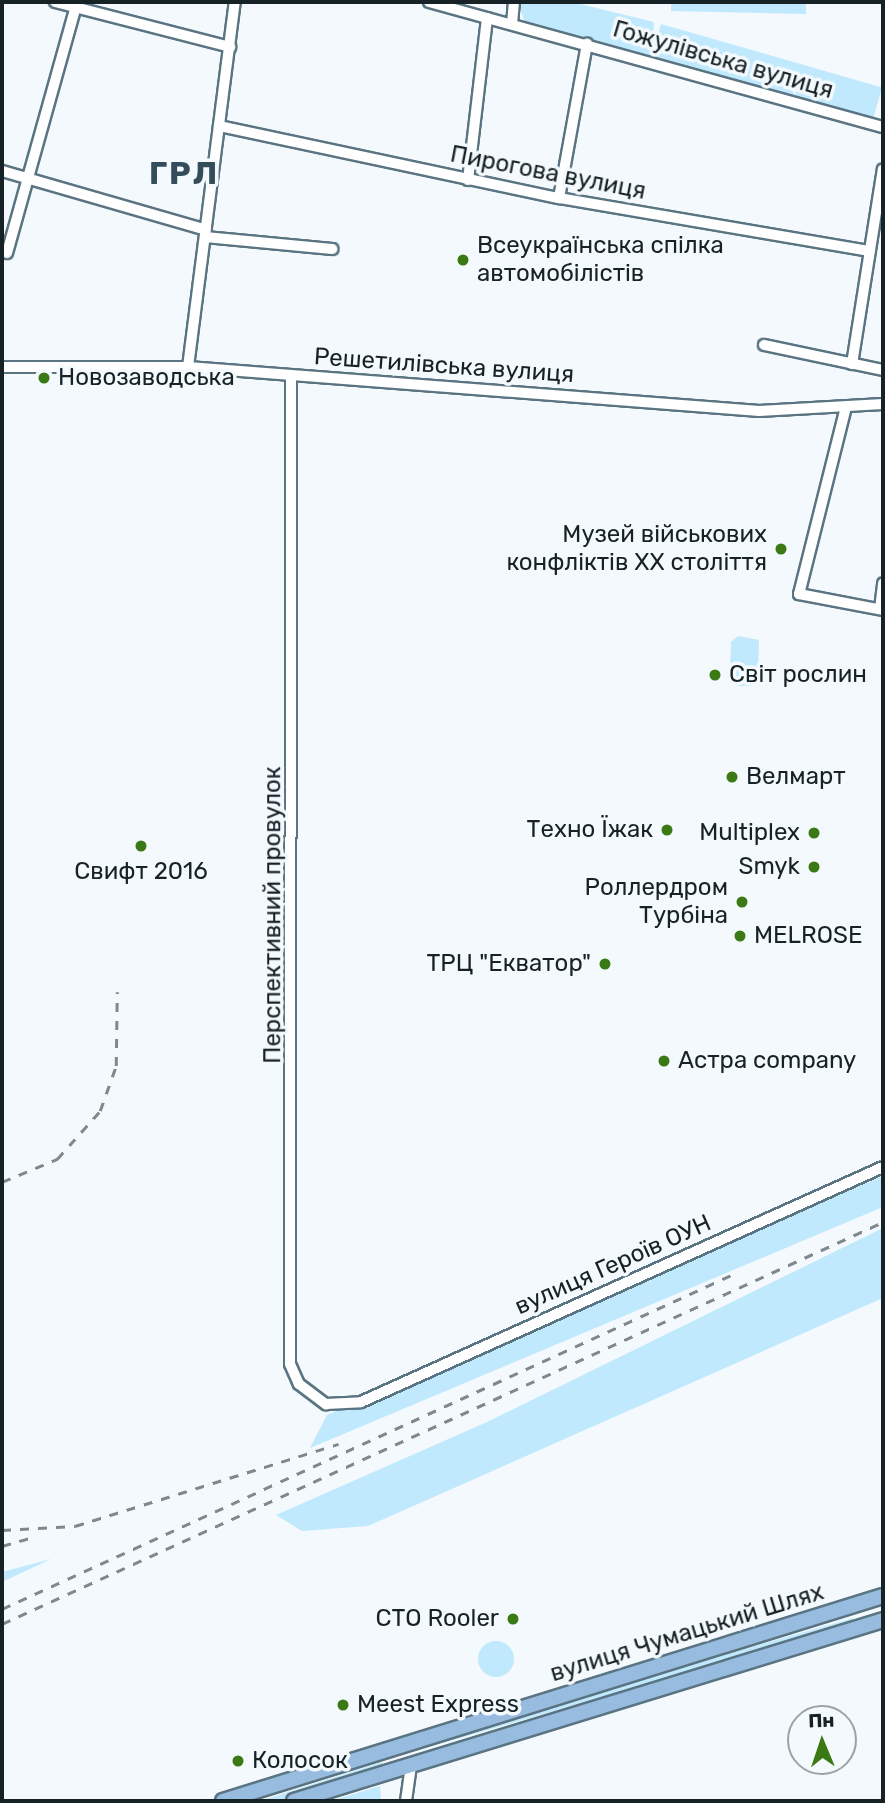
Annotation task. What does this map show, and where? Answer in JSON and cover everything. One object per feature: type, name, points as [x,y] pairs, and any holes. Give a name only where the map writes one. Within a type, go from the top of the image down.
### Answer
[{"type":"main road","name":"вулиця Чумацький Шлях","points":[[223,1801],[883,1596]]},
{"type":"main road","points":[[865,1602],[878,1622]]},
{"type":"main road","name":"вулиця Чумацький Шлях","points":[[294,1801],[878,1622]]},
{"type":"main road","points":[[407,1744],[411,1764]]},
{"type":"street","points":[[55,2],[76,5],[230,47]]},
{"type":"street","points":[[188,367],[235,2]]},
{"type":"street","name":"Гожулівська вулиця","points":[[429,2],[883,127]]},
{"type":"street","points":[[512,24],[513,2]]},
{"type":"street","points":[[7,253],[76,5]]},
{"type":"street","points":[[468,180],[486,18]]},
{"type":"street","points":[[559,198],[587,44]]},
{"type":"street","name":"Пирогова вулиця","points":[[219,127],[559,198],[870,251]]},
{"type":"street","points":[[852,364],[883,169]]},
{"type":"street","points":[[2,171],[205,233],[332,249]]},
{"type":"street","points":[[764,345],[883,370]]},
{"type":"street","name":"Решетилівська вулиця","points":[[2,368],[188,367],[727,410],[883,404]]},
{"type":"street","name":"Перспективний провулок","points":[[291,375],[290,1364],[299,1384],[326,1404],[361,1402]]},
{"type":"street","points":[[846,407],[799,594],[881,609],[883,583]]},
{"type":"street","name":"вулиця Героїв ОУН","points":[[361,1402],[883,1167]]},
{"type":"street","points":[[406,1801],[411,1764]]},
{"type":"shaded area","points":[[518,2],[572,2],[654,22],[652,59],[525,23]]},
{"type":"shaded area","points":[[671,2],[806,2],[806,14],[671,11]]},
{"type":"shaded area","points":[[661,24],[882,87],[872,123],[651,60]]},
{"type":"shaded area","points":[[738,636],[759,640],[758,679],[751,686],[739,686],[730,675],[731,642]]},
{"type":"shaded area","points":[[883,1176],[883,1207],[310,1448],[327,1415]]},
{"type":"shaded area","points":[[883,1228],[883,1298],[368,1526],[302,1531],[276,1515],[487,1422]]},
{"type":"shaded area","points":[[51,1559],[2,1582],[2,1572]]},
{"type":"shaded area","points":[[853,1618],[855,1625],[415,1751],[413,1744]]},
{"type":"shaded area","points":[[496,1641],[509,1646],[514,1659],[509,1672],[496,1677],[483,1672],[478,1659],[483,1646]]},
{"type":"shaded area","points":[[382,1762],[384,1769],[283,1801],[260,1801]]},
{"type":"shaded area","points":[[380,1786],[381,1801],[331,1801]]},
{"type":"railway","points":[[2,1182],[57,1159],[100,1111],[116,1066],[117,992]]},
{"type":"railway","points":[[2,1624],[883,1222]]},
{"type":"railway","points":[[2,1609],[738,1272]]},
{"type":"railway","points":[[2,1530],[75,1526],[339,1444]]},
{"type":"railway","points":[[2,1546],[34,1537]]},
{"type":"place","name":"Всеукраїнська спілка автомобілістів","points":[[463,260]]},
{"type":"place","name":"Новозаводська","points":[[44,378]]},
{"type":"place","name":"Музей військових конфліктів ХХ століття","points":[[781,549]]},
{"type":"place","name":"Світ рослин","points":[[715,675]]},
{"type":"place","name":"Велмарт","points":[[732,777]]},
{"type":"place","name":"Техно Їжак","points":[[667,830]]},
{"type":"place","name":"Multiplex","points":[[814,833]]},
{"type":"place","name":"Свифт 2016","points":[[141,846]]},
{"type":"place","name":"Smyk","points":[[814,867]]},
{"type":"place","name":"Роллердром Турбіна","points":[[742,902]]},
{"type":"place","name":"MELROSE","points":[[740,936]]},
{"type":"place","name":"ТРЦ \"Екватор\"","points":[[605,964]]},
{"type":"place","name":"Астра company","points":[[664,1061]]},
{"type":"place","name":"СТО Rooler","points":[[513,1619]]},
{"type":"place","name":"Meest Express","points":[[343,1705]]},
{"type":"place","name":"Колосок","points":[[238,1761]]},
{"type":"district","name":"ГРЛ","points":[[184,173]]}]
